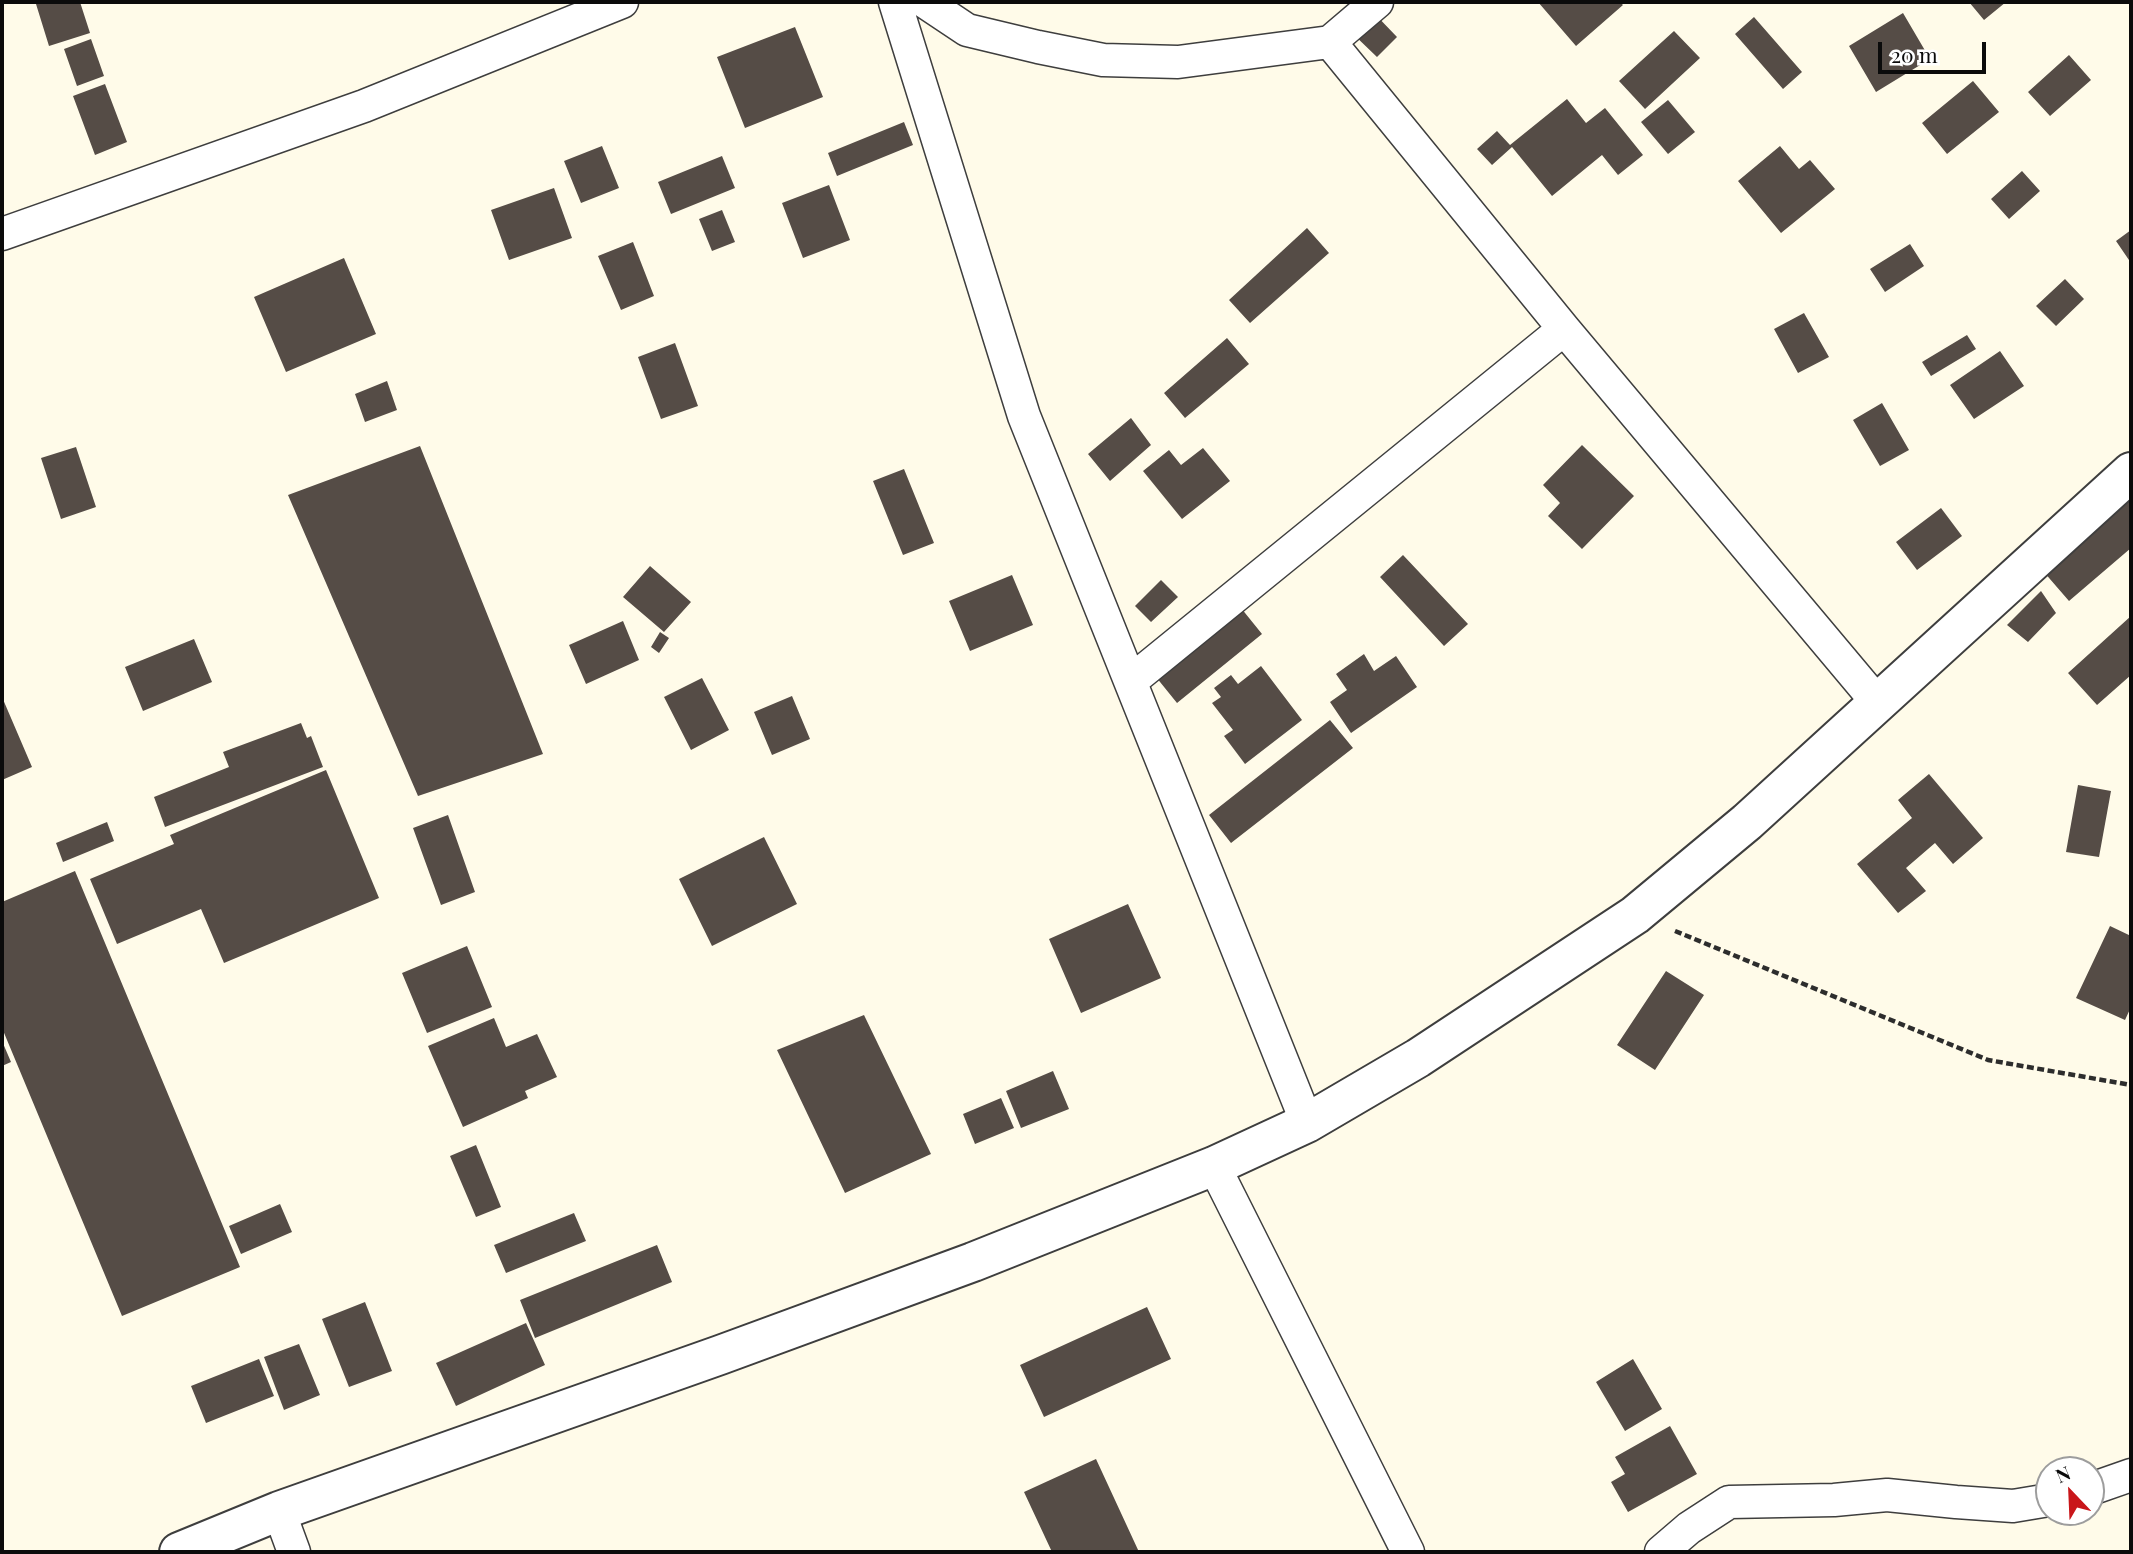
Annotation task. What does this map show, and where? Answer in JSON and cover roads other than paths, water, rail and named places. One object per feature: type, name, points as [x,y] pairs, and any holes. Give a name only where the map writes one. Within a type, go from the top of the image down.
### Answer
[{"type":"street","points":[[2,234],[364,106],[622,2]]},
{"type":"street","points":[[895,2],[1024,416],[1307,1124]]},
{"type":"street","points":[[925,2],[967,30],[1038,47],[1103,60],[1178,62],[1330,42],[1377,2]]},
{"type":"street","points":[[1330,42],[1564,328],[1877,702]]},
{"type":"street","points":[[1131,681],[1564,328]]},
{"type":"street","points":[[179,1552],[279,1511],[948,1271],[1214,1166],[1307,1124],[1418,1058],[1635,915],[1747,822],[2131,472]]},
{"type":"street","points":[[1214,1166],[1408,1552]]},
{"type":"street","points":[[2105,1484],[2131,1475]]},
{"type":"street","points":[[1661,1552],[1689,1528],[1729,1502],[1834,1500],[1887,1494],[1955,1503],[2013,1506],[2035,1502]]},
{"type":"street","points":[[279,1511],[294,1552]]}]
